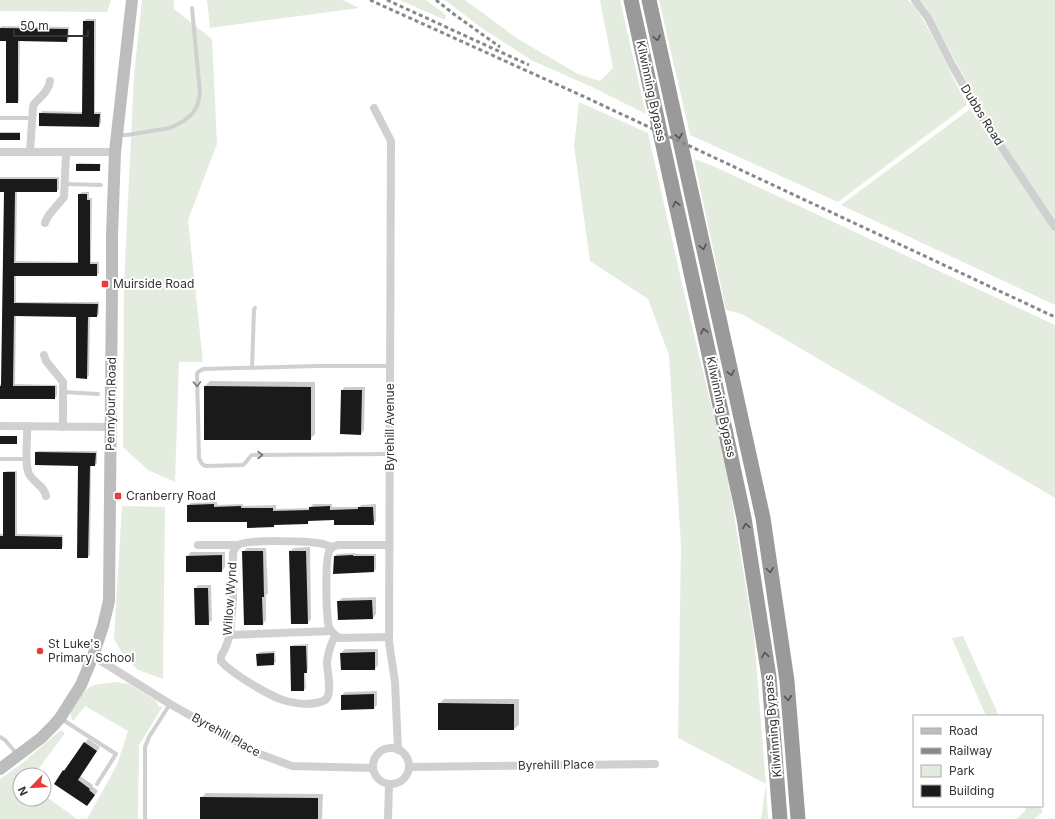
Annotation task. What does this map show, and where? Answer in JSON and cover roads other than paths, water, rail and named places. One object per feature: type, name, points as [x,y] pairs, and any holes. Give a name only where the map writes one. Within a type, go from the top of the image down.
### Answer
[{"type":"highway","name":"Kilwinning Bypass","points":[[631,0],[744,518],[769,677],[780,819]]},
{"type":"highway","name":"Kilwinning Bypass","points":[[649,0],[763,518],[787,681],[798,819]]},
{"type":"street","name":"Pennyburn Road","points":[[0,769],[41,738],[60,718],[81,685],[103,626],[109,601],[112,235],[115,152],[132,0]]},
{"type":"street","name":"Dubbs Road","points":[[915,0],[928,18],[952,65],[982,118],[1055,227]]},
{"type":"street","points":[[30,152],[32,107],[48,89],[50,81]]},
{"type":"street","name":"Byrehill Avenue","points":[[374,108],[392,141],[389,637],[394,682],[398,750]]},
{"type":"street","points":[[0,152],[115,152]]},
{"type":"street","points":[[46,223],[49,215],[64,197],[66,153]]},
{"type":"street","points":[[44,355],[46,361],[63,382],[63,427]]},
{"type":"street","points":[[0,426],[110,427]]},
{"type":"street","points":[[28,426],[28,473],[45,492],[46,496]]},
{"type":"street","name":"Willow Wynd","points":[[333,633],[327,661],[329,691],[327,698],[323,702],[313,704],[282,700],[233,672],[221,661],[221,656],[230,635],[233,599],[233,553],[236,548],[238,545],[245,543],[272,541],[323,544],[332,547],[338,545],[389,545]]},
{"type":"street","points":[[198,545],[238,545]]},
{"type":"street","points":[[332,547],[329,551],[328,557],[327,608],[329,626],[333,633],[340,638],[389,637]]},
{"type":"street","points":[[230,635],[333,633]]},
{"type":"street","name":"Byrehill Place","points":[[93,656],[170,704],[257,753],[292,766],[372,768]]},
{"type":"street","points":[[392,748],[398,750],[405,755],[409,767],[407,774],[401,782],[389,785],[382,782],[373,773],[373,761],[375,756],[386,749],[392,748]]},
{"type":"street","name":"Byrehill Place","points":[[409,767],[655,764]]},
{"type":"street","points":[[388,819],[389,785]]},
{"type":"lane","points":[[117,134],[127,135],[170,128],[184,121],[192,114],[197,106],[200,94],[192,8]]},
{"type":"lane","points":[[0,118],[32,118]]},
{"type":"lane","points":[[65,184],[101,185]]},
{"type":"lane","points":[[252,368],[255,308]]},
{"type":"lane","points":[[390,366],[203,369],[197,374],[199,458],[203,465],[243,465],[246,463],[249,456],[252,455],[390,454]]},
{"type":"lane","points":[[63,392],[98,394]]},
{"type":"lane","points":[[0,459],[27,459]]},
{"type":"lane","points":[[145,819],[146,747],[149,737],[170,704]]},
{"type":"lane","points":[[60,718],[116,754],[97,784]]},
{"type":"lane","points":[[0,737],[5,740],[19,756]]},
{"type":"railway","points":[[370,0],[587,98],[1055,317]]},
{"type":"railway","points":[[387,0],[529,65]]},
{"type":"railway","points":[[436,0],[500,47]]},
{"type":"place","name":"Muirside Road","points":[[105,284]]},
{"type":"place","name":"Cranberry Road","points":[[118,496]]},
{"type":"place","name":"St Luke's Primary School","points":[[40,651]]}]
